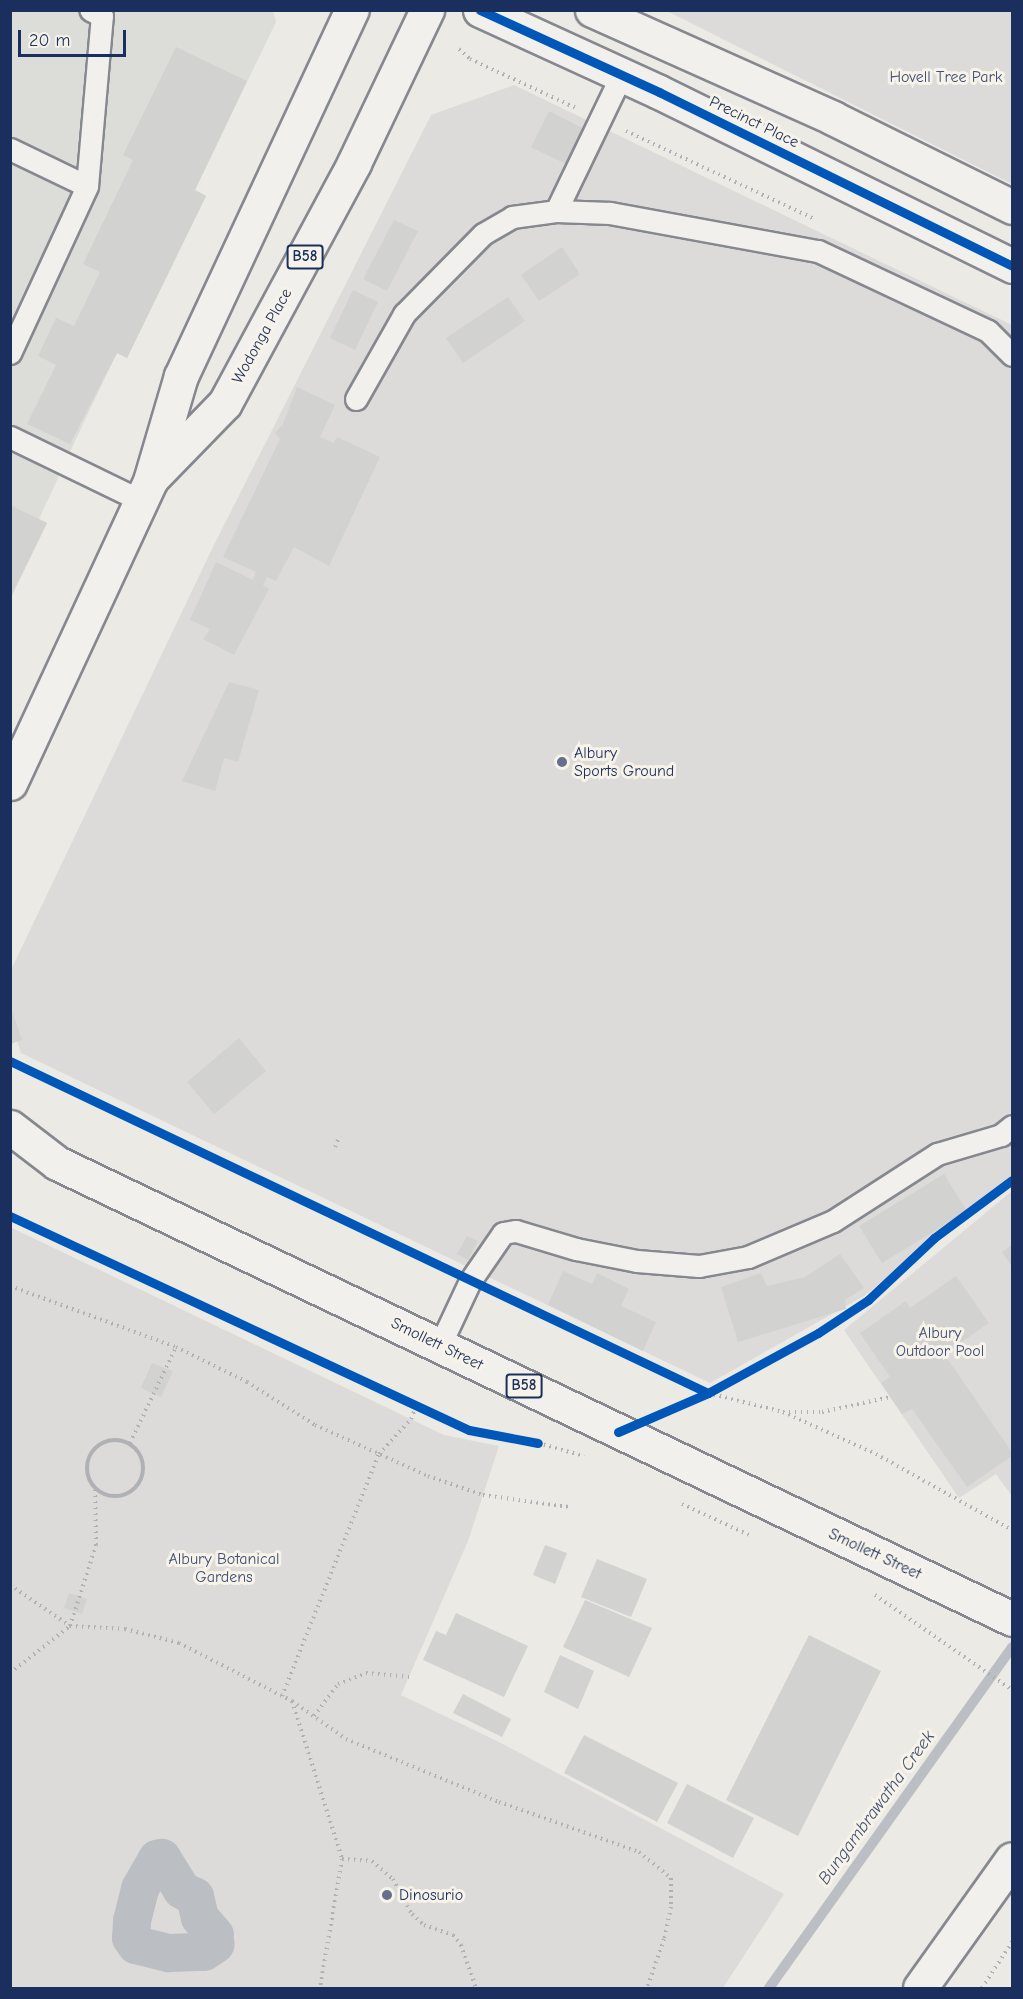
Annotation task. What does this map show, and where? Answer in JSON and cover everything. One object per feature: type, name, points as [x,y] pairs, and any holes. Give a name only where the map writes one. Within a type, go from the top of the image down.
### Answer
[{"type":"main road","name":"Wodonga Place","points":[[10,783],[145,491],[181,376],[352,10]]},
{"type":"main road","name":"Wodonga Place","points":[[145,491],[225,403],[354,163],[427,10]]},
{"type":"main road","name":"Precinct Place","points":[[480,10],[622,74],[1012,266]]},
{"type":"main road","points":[[585,59],[598,13],[681,47],[1012,207]]},
{"type":"main road","points":[[659,92],[681,47]]},
{"type":"main road","name":"Smollett Street","points":[[10,1127],[57,1163],[1002,1614]]},
{"type":"main road","name":"Smollett Street","points":[[10,1154],[57,1163]]},
{"type":"main road","points":[[920,1989],[1012,1859]]},
{"type":"lane","points":[[10,353],[87,186],[102,16],[90,10]]},
{"type":"lane","points":[[556,211],[622,74]]},
{"type":"lane","points":[[10,149],[87,186]]},
{"type":"lane","points":[[356,399],[404,314],[483,234],[512,217],[556,211],[610,213],[819,250],[988,331],[1012,356]]},
{"type":"lane","points":[[10,436],[145,491]]},
{"type":"lane","points":[[440,1345],[470,1281],[503,1233],[516,1231],[576,1249],[637,1260],[699,1266],[748,1257],[833,1221],[937,1154],[1001,1135],[1012,1126]]},
{"type":"path","points":[[459,49],[470,59],[822,222]]},
{"type":"path","points":[[335,1147],[340,1137]]},
{"type":"path","points":[[10,1286],[176,1347],[247,1382],[315,1425],[379,1454],[483,1495],[569,1507]]},
{"type":"path","points":[[130,1443],[176,1347]]},
{"type":"path","points":[[708,1393],[728,1382]]},
{"type":"path","points":[[698,1393],[708,1393],[783,1412],[876,1454],[1012,1530]]},
{"type":"path","points":[[783,1412],[822,1412],[890,1397]]},
{"type":"path","points":[[405,1402],[426,1411]]},
{"type":"path","points":[[282,1696],[379,1454],[411,1419],[416,1407]]},
{"type":"path","points":[[10,1672],[70,1626],[96,1545],[96,1488],[87,1472],[95,1447],[112,1439],[130,1443],[137,1449],[144,1467],[138,1485],[131,1492],[113,1496],[96,1488]]},
{"type":"path","points":[[533,1443],[588,1458]]},
{"type":"path","points":[[673,1498],[758,1539]]},
{"type":"path","points":[[10,1585],[70,1626],[125,1629],[178,1643],[292,1701],[346,1739],[499,1802],[639,1852],[671,1878],[671,1907],[664,1939],[647,1989]]},
{"type":"path","points":[[869,1591],[1012,1690]]},
{"type":"path","points":[[314,1716],[338,1684],[366,1673],[410,1677]]},
{"type":"path","points":[[292,1701],[342,1859],[320,1989]]},
{"type":"path","points":[[342,1859],[372,1861],[393,1879],[412,1914],[424,1925],[453,1935],[461,1945],[476,1989]]},
{"type":"path","points":[[982,1989],[1012,1942]]},
{"type":"shaded area","points":[[11,11],[273,11],[276,22],[195,190],[206,196],[127,358],[117,353],[39,519],[47,523],[11,598]]},
{"type":"green space","name":"Hovell Tree Park","points":[[667,11],[1012,11],[1012,184]]},
{"type":"green space","name":"Albury Sports Ground","points":[[514,85],[1012,325],[1012,1176],[864,1296],[710,1383],[21,1053],[11,1019],[10,972],[211,551],[431,115]]},
{"type":"green space","name":"Albury Outdoor Pool","points":[[1012,1191],[1012,1496],[996,1474],[959,1498],[844,1330]]},
{"type":"green space","name":"Albury Botanical Gardens","points":[[10,1227],[444,1435],[499,1446],[468,1541],[401,1695],[499,1742],[784,1894],[723,1988],[11,1988]]},
{"type":"building","points":[[176,47],[247,81],[195,190],[206,196],[127,358],[117,353],[70,444],[27,424],[56,365],[38,356],[56,318],[74,326],[100,272],[83,264],[133,160],[123,155]]},
{"type":"building","points":[[549,111],[584,129],[566,164],[531,147]]},
{"type":"building","points":[[394,220],[418,231],[387,291],[363,279]]},
{"type":"building","points":[[562,247],[580,274],[539,301],[521,275]]},
{"type":"building","points":[[353,290],[378,302],[355,350],[330,338]]},
{"type":"building","points":[[508,297],[525,321],[463,363],[446,338]]},
{"type":"building","points":[[297,387],[335,405],[320,437],[334,443],[337,437],[380,457],[329,566],[294,547],[276,581],[267,577],[263,586],[269,589],[234,655],[203,639],[210,629],[190,620],[216,562],[253,580],[256,572],[223,557],[280,439],[275,433],[283,424]]},
{"type":"building","points":[[10,505],[47,523],[10,598]]},
{"type":"building","points":[[229,682],[259,690],[238,762],[224,758],[215,791],[182,781]]},
{"type":"building","points":[[10,1005],[22,1040],[10,1044]]},
{"type":"building","points":[[239,1038],[266,1071],[214,1114],[187,1082]]},
{"type":"building","points":[[944,1174],[967,1211],[882,1263],[859,1226]]},
{"type":"building","points":[[467,1236],[478,1241],[468,1260],[457,1254]]},
{"type":"building","points":[[1012,1245],[1012,1267],[1002,1252]]},
{"type":"building","points":[[840,1254],[864,1288],[845,1300],[846,1309],[738,1342],[721,1287],[761,1273],[767,1286],[805,1277]]},
{"type":"building","points":[[563,1271],[592,1284],[597,1273],[629,1289],[621,1306],[656,1322],[643,1351],[548,1305]]},
{"type":"building","points":[[956,1276],[989,1323],[944,1354],[1012,1452],[1012,1456],[967,1487],[912,1409],[902,1414],[881,1383],[890,1377],[860,1333],[906,1301],[910,1308]]},
{"type":"building","points":[[152,1363],[173,1371],[161,1397],[141,1388]]},
{"type":"building","points":[[545,1545],[567,1553],[555,1584],[533,1575]]},
{"type":"building","points":[[597,1559],[647,1579],[631,1617],[581,1597]]},
{"type":"building","points":[[69,1593],[87,1599],[82,1614],[64,1608]]},
{"type":"building","points":[[585,1600],[652,1628],[629,1677],[563,1647]]},
{"type":"building","points":[[456,1613],[528,1646],[504,1697],[423,1660],[436,1631],[446,1635]]},
{"type":"building","points":[[809,1635],[881,1671],[798,1836],[726,1800]]},
{"type":"building","points":[[560,1655],[594,1671],[578,1709],[544,1692]]},
{"type":"building","points":[[463,1694],[511,1719],[502,1737],[453,1713]]},
{"type":"building","points":[[584,1735],[678,1783],[657,1822],[564,1773]]},
{"type":"building","points":[[687,1784],[754,1818],[733,1858],[667,1823]]},
{"type":"waterway","name":"Bungambrawatha Creek","points":[[769,1988],[1012,1647]]},
{"type":"waterway","points":[[215,1935],[200,1918],[195,1897],[182,1890],[162,1858],[157,1859],[140,1889],[132,1921],[131,1938],[136,1945],[169,1953],[204,1952],[216,1944]]},
{"type":"cycle path","points":[[480,10],[659,92],[1012,266]]},
{"type":"cycle path","points":[[10,1061],[708,1393]]},
{"type":"cycle path","points":[[618,1432],[708,1393],[818,1333],[868,1300],[934,1238],[1012,1180]]},
{"type":"cycle path","points":[[10,1216],[469,1430],[538,1443]]},
{"type":"place","name":"Albury Sports Ground","points":[[562,762]]},
{"type":"place","name":"Dinosurio","points":[[387,1895]]}]
